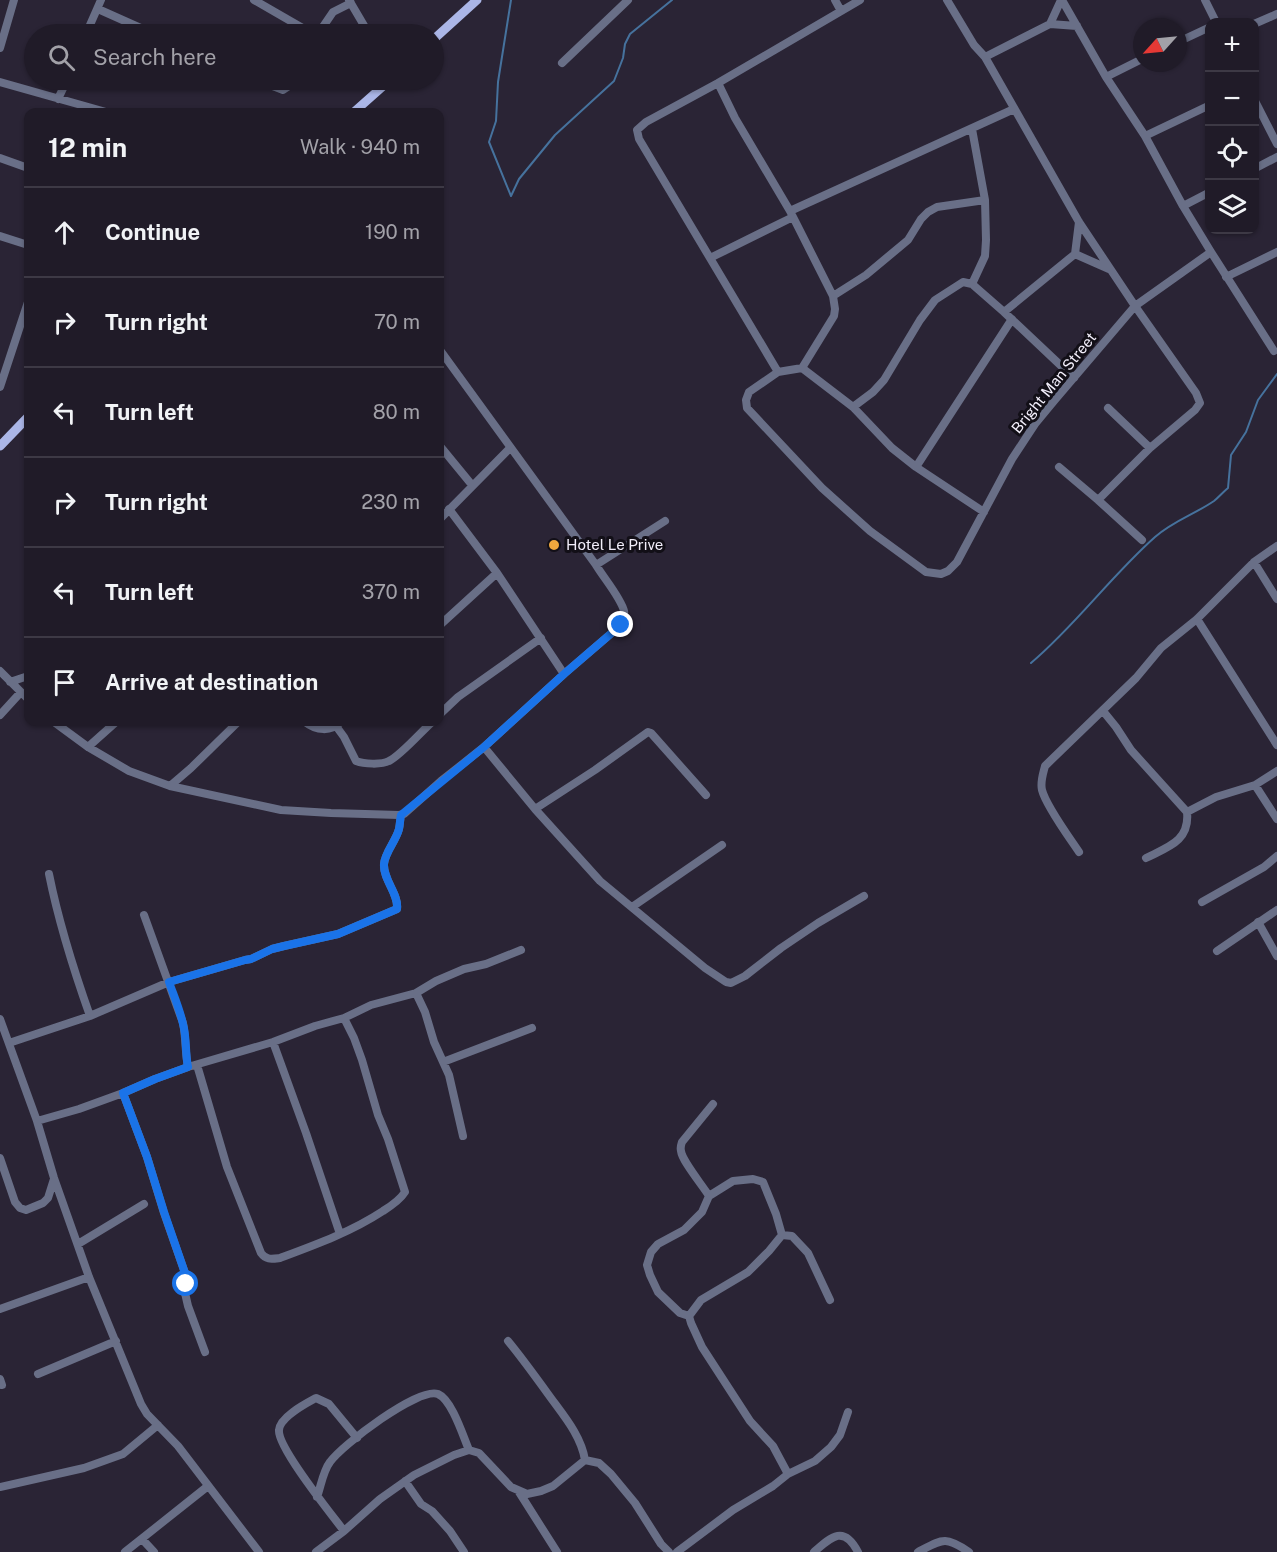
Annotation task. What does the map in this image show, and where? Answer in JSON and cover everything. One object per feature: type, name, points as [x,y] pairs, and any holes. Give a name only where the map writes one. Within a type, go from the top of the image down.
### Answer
[{"type":"main road","points":[[444,30],[477,0]]},
{"type":"main road","points":[[358,108],[379,90]]},
{"type":"main road","points":[[0,446],[24,421]]},
{"type":"street","points":[[0,48],[14,0]]},
{"type":"street","points":[[91,24],[101,0]]},
{"type":"street","points":[[254,0],[296,24]]},
{"type":"street","points":[[562,63],[628,0]]},
{"type":"street","points":[[835,0],[841,11]]},
{"type":"street","points":[[860,0],[646,122],[637,130],[639,139],[778,372],[802,368],[853,406],[892,448],[916,467],[984,512]]},
{"type":"street","points":[[947,0],[974,45],[985,57],[1079,222],[1196,393],[1200,403],[1195,410],[1150,448],[1098,500]]},
{"type":"street","points":[[1050,24],[1061,0]]},
{"type":"street","points":[[1061,0],[1106,77],[1145,136],[1210,252],[1274,351]]},
{"type":"street","points":[[1205,0],[1214,18]]},
{"type":"street","points":[[325,24],[333,12],[350,1],[363,24]]},
{"type":"street","points":[[98,9],[132,24]]},
{"type":"street","points":[[1259,22],[1277,14]]},
{"type":"street","points":[[985,57],[1050,24],[1077,26]]},
{"type":"street","points":[[1187,38],[1205,29]]},
{"type":"street","points":[[1106,77],[1133,64]]},
{"type":"street","points":[[0,82],[24,89]]},
{"type":"street","points":[[718,83],[735,118],[791,214],[833,296],[834,316],[802,368]]},
{"type":"street","points":[[27,90],[86,108]]},
{"type":"street","points":[[58,99],[62,90]]},
{"type":"street","points":[[1145,136],[1205,107]]},
{"type":"street","points":[[710,258],[791,214],[1014,109]]},
{"type":"street","points":[[1259,109],[1277,144]]},
{"type":"street","points":[[972,129],[985,200],[985,256],[972,284]]},
{"type":"street","points":[[1259,166],[1277,157]]},
{"type":"street","points":[[0,158],[24,167]]},
{"type":"street","points":[[1183,206],[1205,194]]},
{"type":"street","points":[[833,296],[866,275],[908,240],[928,212],[937,207],[985,200]]},
{"type":"street","points":[[1005,312],[1075,254],[1079,222]]},
{"type":"street","points":[[0,236],[24,244]]},
{"type":"street","name":"Bright Man Street","points":[[778,372],[749,393],[746,400],[747,408],[822,488],[870,531],[927,572],[941,574],[957,562],[1012,459],[1035,424],[1135,306],[1210,252]]},
{"type":"street","points":[[1226,277],[1277,252]]},
{"type":"street","points":[[1075,254],[1111,270]]},
{"type":"street","points":[[853,406],[873,392],[884,380],[920,320],[935,300],[963,282],[972,284],[1005,312],[1074,378]]},
{"type":"street","points":[[0,387],[24,314]]},
{"type":"street","points":[[916,467],[1012,319]]},
{"type":"street","points":[[59,726],[88,747],[129,771],[170,786],[281,810],[401,815],[484,747],[621,625],[624,610],[619,600],[444,356]]},
{"type":"street","points":[[1108,408],[1150,448]]},
{"type":"street","points":[[444,515],[510,448]]},
{"type":"street","points":[[444,451],[472,485]]},
{"type":"street","points":[[1059,467],[1142,540]]},
{"type":"street","points":[[449,509],[497,573],[564,674]]},
{"type":"street","points":[[596,565],[665,521]]},
{"type":"street","points":[[1079,852],[1045,800],[1041,778],[1045,766],[1136,678],[1161,648],[1197,619],[1254,562],[1277,546]]},
{"type":"street","points":[[1254,562],[1277,599]]},
{"type":"street","points":[[444,621],[497,573]]},
{"type":"street","points":[[1197,619],[1277,745]]},
{"type":"street","points":[[444,710],[458,696],[541,638]]},
{"type":"street","points":[[0,671],[24,695]]},
{"type":"street","points":[[10,682],[24,677]]},
{"type":"street","points":[[0,715],[21,692]]},
{"type":"street","points":[[1103,711],[1131,750],[1187,812],[1188,823],[1185,834],[1172,845],[1146,858]]},
{"type":"street","points":[[88,747],[112,726]]},
{"type":"street","points":[[170,786],[234,726]]},
{"type":"street","points":[[310,726],[326,729],[333,729],[337,726]]},
{"type":"street","points":[[340,726],[356,761],[382,763],[391,760],[428,726]]},
{"type":"street","points":[[535,809],[648,732],[706,795]]},
{"type":"street","points":[[484,747],[535,809],[600,881],[721,980],[731,982],[745,976],[818,923],[864,896]]},
{"type":"street","points":[[1187,812],[1216,797],[1255,785],[1277,771]]},
{"type":"street","points":[[1255,785],[1277,819]]},
{"type":"street","points":[[9,1043],[90,1016],[169,982],[251,959],[272,949],[338,934],[397,909],[384,865],[399,830],[401,815]]},
{"type":"street","points":[[632,907],[722,845]]},
{"type":"street","points":[[1202,902],[1264,867],[1277,856]]},
{"type":"street","points":[[49,874],[57,914],[90,1016]]},
{"type":"street","points":[[1217,951],[1277,910]]},
{"type":"street","points":[[144,915],[183,1023],[186,1058],[193,1066],[227,1167],[265,1258],[279,1258],[340,1234],[369,1220],[405,1192],[378,1115],[362,1060],[344,1018]]},
{"type":"street","points":[[1258,922],[1277,956]]},
{"type":"street","points":[[37,1121],[79,1109],[193,1066],[344,1018],[371,1005],[416,993],[464,969],[486,964],[521,950]]},
{"type":"street","points":[[416,993],[452,1085],[463,1136]]},
{"type":"street","points":[[0,1019],[89,1277],[141,1404],[147,1414],[178,1446],[259,1552]]},
{"type":"street","points":[[443,1062],[532,1028]]},
{"type":"street","points":[[273,1042],[340,1234]]},
{"type":"street","points":[[123,1093],[147,1157],[185,1273],[185,1293],[188,1306],[205,1352]]},
{"type":"street","points":[[710,1196],[685,1160],[681,1153],[681,1146],[713,1104]]},
{"type":"street","points":[[0,1158],[15,1202],[20,1208],[26,1210],[43,1203],[48,1198],[54,1178]]},
{"type":"street","points":[[689,1316],[680,1313],[658,1292],[647,1265],[651,1252],[658,1244],[684,1230],[702,1212],[710,1196],[733,1181],[753,1179],[763,1182],[782,1235]]},
{"type":"street","points":[[78,1244],[144,1204]]},
{"type":"street","points":[[782,1235],[792,1236],[808,1253],[830,1300]]},
{"type":"street","points":[[689,1316],[701,1300],[748,1272],[782,1235]]},
{"type":"street","points":[[0,1308],[89,1277]]},
{"type":"street","points":[[689,1316],[702,1347],[750,1421],[773,1446],[788,1474]]},
{"type":"street","points":[[38,1374],[116,1341]]},
{"type":"street","points":[[508,1341],[573,1428],[584,1450],[585,1460]]},
{"type":"street","points":[[317,1497],[331,1460],[384,1416],[431,1393],[439,1395],[448,1402],[469,1450]]},
{"type":"street","points":[[344,1531],[317,1497],[286,1450],[278,1431],[281,1422],[290,1414],[316,1398],[329,1404],[357,1438]]},
{"type":"street","points":[[677,1552],[788,1474],[815,1461],[831,1447],[840,1435],[848,1412]]},
{"type":"street","points":[[0,1487],[84,1468],[123,1454],[158,1425]]},
{"type":"street","points":[[316,1552],[405,1481],[454,1455],[469,1450],[479,1453],[511,1487],[526,1494],[554,1486],[585,1460]]},
{"type":"street","points":[[585,1460],[599,1463],[611,1474],[635,1503],[661,1544],[669,1552]]},
{"type":"street","points":[[405,1481],[421,1504],[432,1511],[450,1531],[464,1552]]},
{"type":"street","points":[[125,1552],[208,1486]]},
{"type":"street","points":[[519,1491],[557,1552]]},
{"type":"street","points":[[814,1552],[832,1537],[842,1535],[847,1536],[853,1542],[858,1552]]},
{"type":"street","points":[[142,1539],[154,1552]]},
{"type":"street","points":[[918,1552],[942,1540],[956,1543],[969,1552]]},
{"type":"waterway","points":[[511,0],[498,82],[496,121],[489,142],[511,196]]},
{"type":"waterway","points":[[511,196],[519,179],[555,135],[614,81],[630,34],[672,0]]},
{"type":"waterway","points":[[1031,663],[1155,537],[1169,526],[1214,501],[1228,488],[1231,455],[1246,432],[1258,400],[1277,374]]},
{"type":"place","name":"Hotel Le Prive","points":[[554,545]]},
{"type":"route","points":[[186,1284],[185,1273],[147,1157],[123,1093],[188,1067],[183,1023],[169,982],[251,959],[272,949],[338,934],[397,909],[384,865],[399,830],[401,815],[484,747],[621,625]]}]
